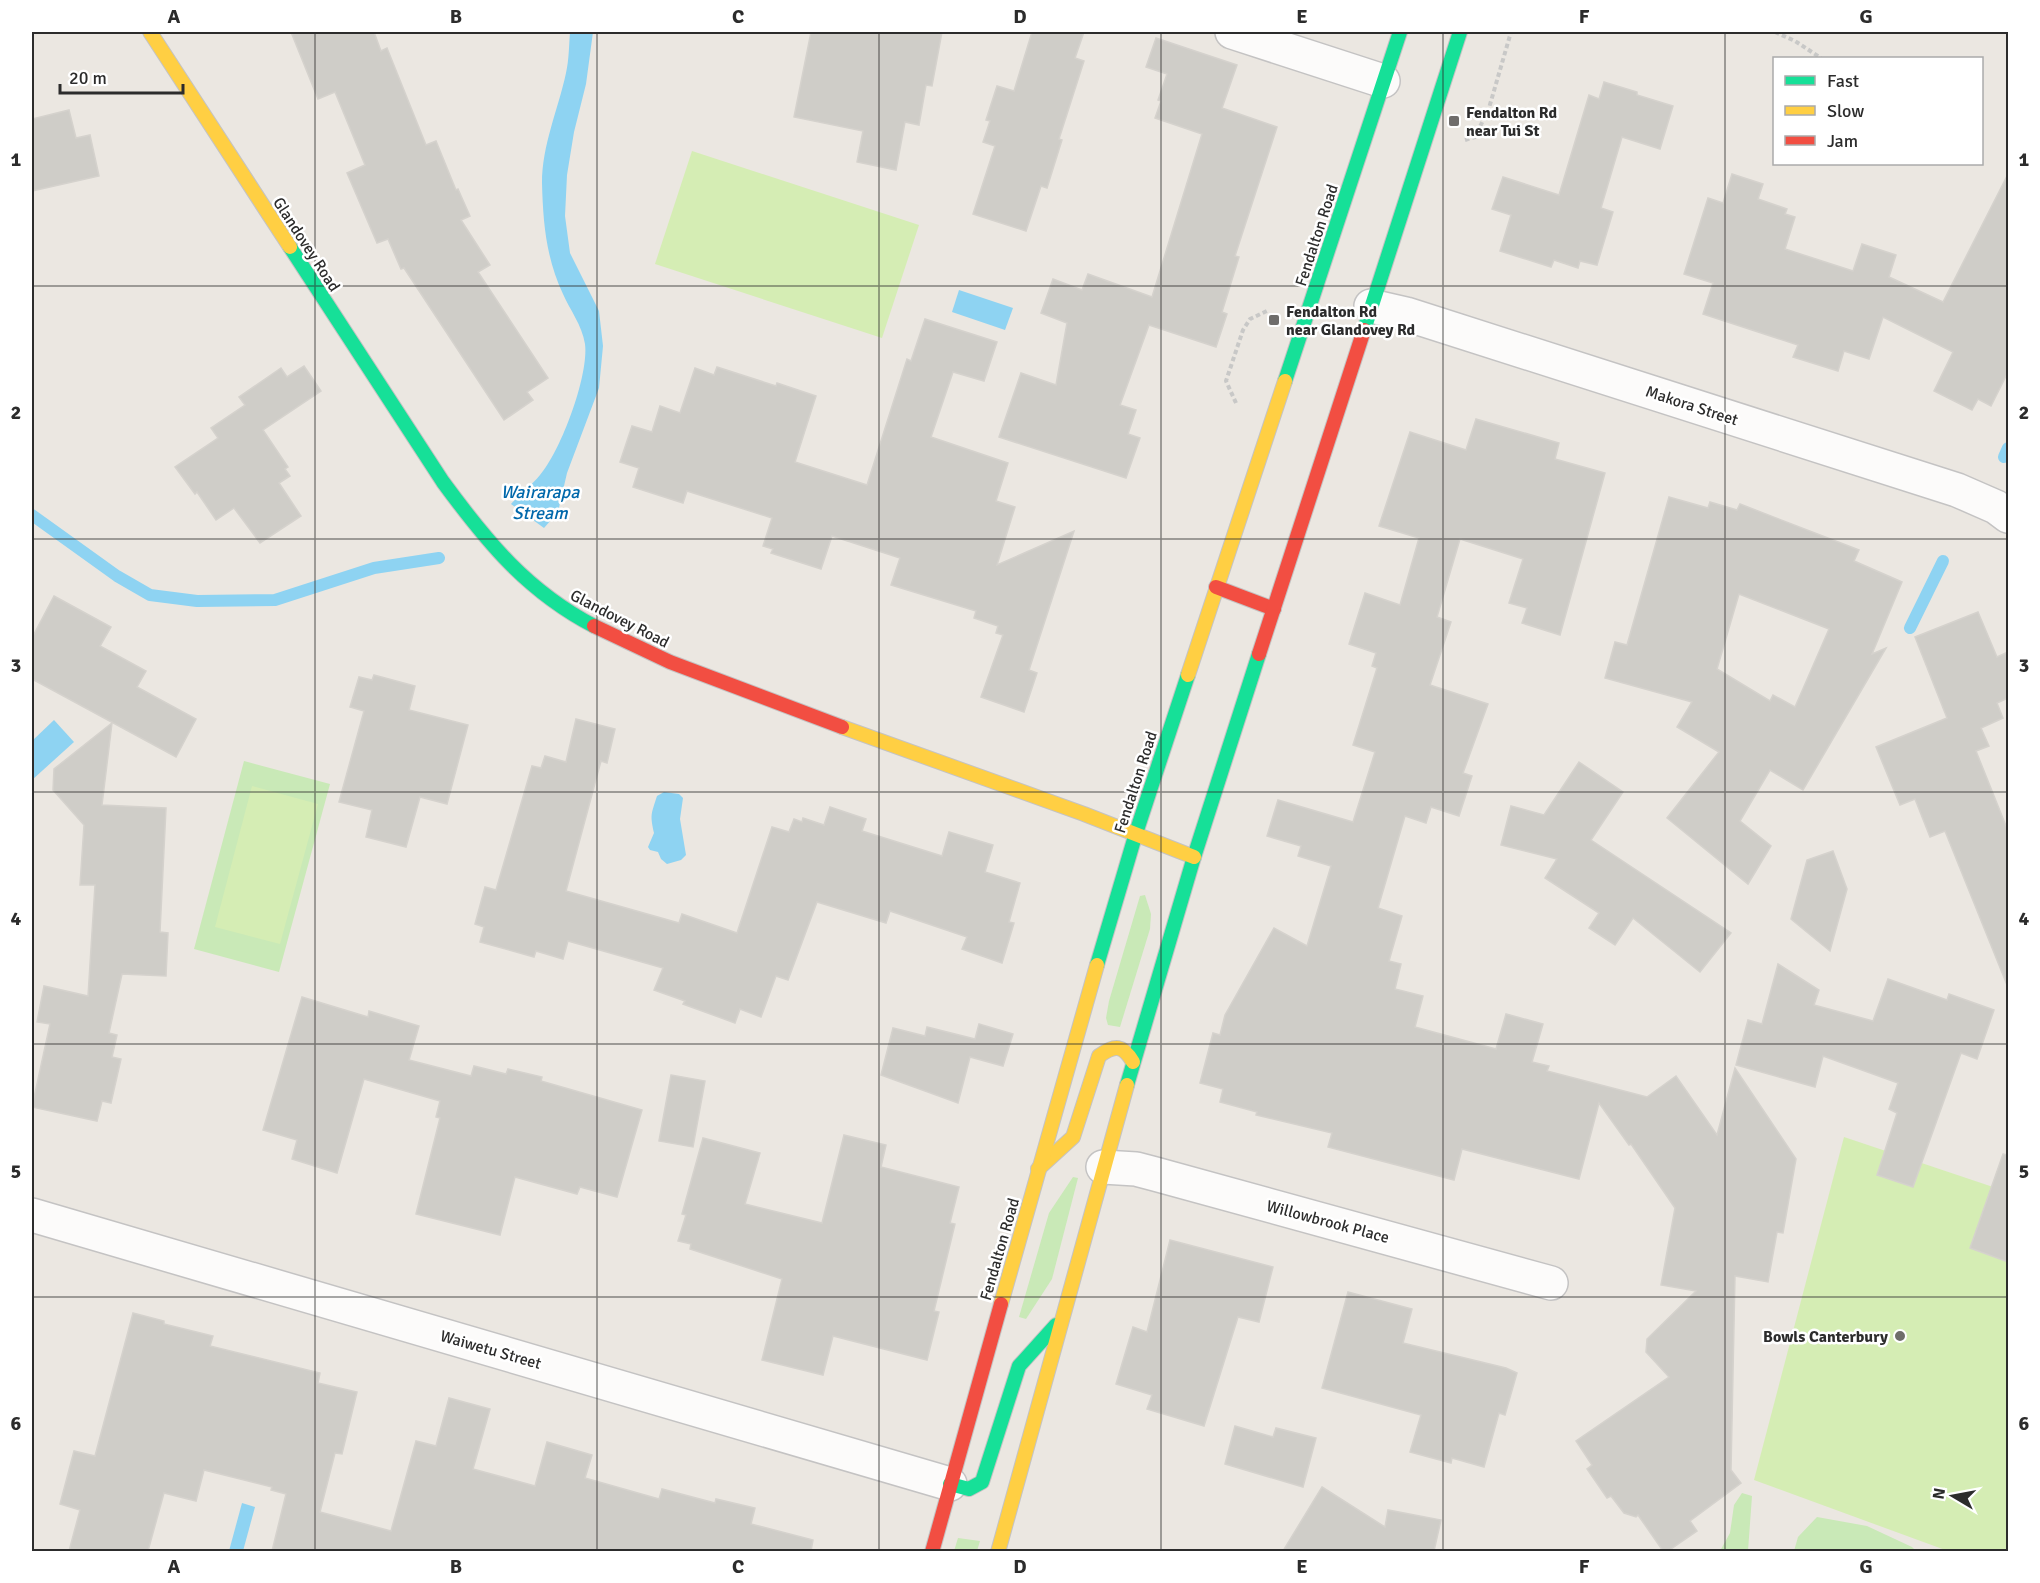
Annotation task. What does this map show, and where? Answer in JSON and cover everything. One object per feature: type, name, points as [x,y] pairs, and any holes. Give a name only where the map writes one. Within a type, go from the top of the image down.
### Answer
[{"type":"main road","name":"Glandovey Road","points":[[150,32],[443,482],[488,542],[512,567],[561,608],[612,637],[661,658],[854,733],[1136,833],[1194,857]]},
{"type":"main road","name":"Fendalton Road","points":[[932,1551],[1038,1168],[1136,833],[1400,32]]},
{"type":"main road","points":[[998,1551],[1132,1062],[1194,857],[1460,32]]},
{"type":"main road","points":[[1216,587],[1274,609]]},
{"type":"main road","points":[[1038,1168],[1073,1137],[1099,1056],[1108,1049],[1117,1047],[1127,1052],[1132,1062]]},
{"type":"main road","points":[[950,1484],[969,1489],[982,1482],[1019,1366],[1061,1320]]},
{"type":"street","points":[[1232,32],[1383,81]]},
{"type":"street","name":"Makora Street","points":[[1371,306],[1406,314],[1957,490],[1996,507],[2008,516]]},
{"type":"street","name":"Willowbrook Place","points":[[1103,1167],[1145,1172],[1551,1283]]},
{"type":"street","name":"Waiwetu Street","points":[[32,1215],[950,1484]]},
{"type":"path","points":[[1463,140],[1474,137],[1489,108],[1511,32]]},
{"type":"path","points":[[1775,32],[1795,41],[1819,57]]},
{"type":"path","points":[[1239,409],[1226,381],[1243,330],[1250,319],[1270,310]]},
{"type":"green space","points":[[692,151],[919,225],[882,338],[655,264]]},
{"type":"green space","points":[[244,761],[330,784],[279,972],[194,949]]},
{"type":"green space","points":[[252,786],[318,804],[280,944],[215,927]]},
{"type":"green space","points":[[1145,895],[1151,914],[1150,929],[1120,1027],[1108,1025],[1106,1018],[1109,1001],[1140,896]]},
{"type":"green space","name":"Bowls Canterbury","points":[[1844,1137],[2008,1192],[2008,1551],[1948,1551],[1754,1480]]},
{"type":"green space","points":[[1073,1177],[1078,1178],[1052,1279],[1026,1319],[1019,1317],[1049,1213]]},
{"type":"green space","points":[[1742,1493],[1752,1496],[1748,1551],[1720,1551],[1730,1533],[1734,1505]]},
{"type":"green space","points":[[1817,1517],[1867,1526],[1916,1551],[1794,1551],[1798,1537]]},
{"type":"green space","points":[[958,1538],[980,1541],[977,1551],[954,1551]]},
{"type":"water","name":"Wairarapa Stream","points":[[570,32],[593,32],[586,84],[574,132],[567,175],[565,216],[570,253],[599,311],[603,346],[599,388],[567,473],[558,512],[544,528],[511,504],[540,475],[556,449],[572,412],[583,374],[585,358],[585,344],[581,330],[563,294],[553,267],[546,240],[542,197],[545,155],[566,73]]},
{"type":"water","points":[[959,290],[1013,308],[1005,330],[952,312]]},
{"type":"water","points":[[54,720],[74,742],[32,780],[32,741]]},
{"type":"water","points":[[664,792],[679,794],[683,798],[680,819],[686,855],[681,860],[667,864],[658,852],[648,847],[654,833],[653,807],[657,796]]},
{"type":"water","points":[[242,1503],[255,1507],[243,1551],[229,1551]]},
{"type":"building","points":[[291,32],[374,32],[381,51],[387,48],[426,145],[436,141],[456,190],[458,189],[470,216],[461,220],[490,265],[478,272],[548,378],[527,392],[533,400],[504,420],[404,268],[401,269],[388,239],[377,243],[347,173],[365,165],[335,92],[318,99]]},
{"type":"building","points":[[811,32],[942,32],[932,86],[926,85],[919,125],[905,122],[896,170],[857,162],[863,131],[794,117]]},
{"type":"building","points":[[1032,32],[1084,32],[1075,58],[1084,61],[1059,139],[1062,140],[1047,188],[1041,186],[1026,231],[973,214],[995,146],[983,142],[990,121],[986,120],[997,86],[1014,91]]},
{"type":"building","points":[[1156,38],[1237,65],[1222,108],[1277,127],[1235,256],[1239,257],[1222,312],[1227,314],[1216,347],[1149,325],[1120,405],[1136,410],[1128,434],[1140,438],[1126,478],[999,437],[1021,373],[1056,385],[1067,323],[1041,313],[1053,279],[1082,290],[1088,274],[1152,297],[1202,134],[1155,118],[1161,101],[1158,100],[1167,74],[1146,67]]},
{"type":"building","points":[[1604,82],[1673,106],[1660,149],[1622,137],[1601,208],[1613,212],[1597,265],[1580,261],[1578,268],[1554,260],[1551,267],[1500,251],[1511,215],[1492,209],[1503,177],[1559,195],[1589,95],[1599,99]]},
{"type":"building","points":[[69,110],[76,138],[90,135],[99,176],[32,191],[32,119]]},
{"type":"building","points":[[1732,174],[1763,184],[1758,199],[1787,209],[1785,214],[1795,217],[1785,249],[1853,271],[1862,244],[1896,255],[1889,277],[1943,302],[2008,174],[2008,372],[1991,406],[1978,399],[1972,410],[1934,391],[1953,352],[1883,317],[1869,359],[1844,351],[1838,371],[1793,357],[1798,345],[1703,314],[1713,283],[1684,274],[1708,198],[1723,203]]},
{"type":"building","points":[[925,319],[997,342],[984,381],[953,372],[931,437],[1008,463],[996,501],[1015,507],[997,565],[1074,531],[1029,670],[1037,673],[1024,712],[981,697],[1003,635],[996,633],[998,626],[974,618],[976,611],[891,585],[900,558],[832,536],[821,569],[771,553],[773,549],[763,546],[772,518],[687,491],[683,503],[633,487],[639,468],[620,462],[632,426],[652,432],[660,406],[680,413],[695,368],[714,375],[717,367],[816,396],[795,462],[867,485],[907,359],[911,361]]},
{"type":"building","points":[[304,366],[321,391],[263,430],[288,467],[285,469],[290,476],[279,483],[301,516],[260,543],[234,508],[216,520],[197,492],[195,494],[175,467],[218,438],[211,428],[245,405],[239,397],[281,368],[287,377]]},
{"type":"building","points":[[1476,419],[1559,443],[1555,459],[1605,473],[1560,635],[1522,623],[1527,608],[1509,603],[1523,559],[1460,539],[1437,617],[1451,622],[1430,685],[1488,704],[1463,773],[1472,776],[1459,816],[1431,807],[1426,823],[1405,816],[1378,908],[1402,916],[1389,961],[1401,964],[1395,989],[1423,996],[1415,1027],[1496,1049],[1506,1014],[1543,1024],[1532,1062],[1549,1066],[1547,1071],[1647,1097],[1676,1076],[1717,1135],[1735,1068],[1796,1159],[1783,1233],[1777,1232],[1768,1282],[1735,1276],[1731,1470],[1741,1483],[1690,1521],[1697,1531],[1668,1551],[1663,1551],[1638,1515],[1636,1517],[1624,1513],[1611,1496],[1607,1498],[1587,1469],[1592,1465],[1576,1441],[1669,1377],[1646,1352],[1647,1339],[1696,1291],[1661,1285],[1675,1208],[1631,1144],[1629,1145],[1599,1103],[1579,1179],[1462,1149],[1454,1180],[1328,1147],[1332,1133],[1256,1115],[1257,1112],[1220,1102],[1223,1089],[1200,1083],[1213,1033],[1220,1035],[1225,1015],[1274,928],[1307,946],[1331,866],[1298,856],[1301,846],[1267,836],[1278,800],[1353,822],[1375,752],[1353,745],[1377,668],[1372,666],[1376,653],[1349,644],[1365,593],[1400,605],[1419,538],[1379,526],[1410,432],[1466,450]]},
{"type":"building","points":[[1669,497],[1708,508],[1710,502],[1737,510],[1740,504],[1859,550],[1854,561],[1902,582],[1872,654],[1886,648],[1803,790],[1770,770],[1740,821],[1771,846],[1748,884],[1667,818],[1719,752],[1677,727],[1692,702],[1605,678],[1615,642],[1627,645]],"holes":[[[1739,594],[1829,629],[1795,707],[1773,695],[1770,701],[1717,669]]]},
{"type":"building","points":[[54,596],[111,627],[100,646],[146,671],[137,687],[196,719],[176,757],[32,679],[32,638]]},
{"type":"building","points":[[1978,612],[1997,657],[2008,652],[2008,698],[1997,703],[2003,718],[1981,728],[1989,746],[1976,751],[2008,831],[2007,985],[1945,831],[1930,837],[1915,799],[1900,805],[1876,747],[1947,718],[1915,637]]},
{"type":"building","points":[[374,675],[415,686],[409,710],[468,725],[447,804],[420,797],[406,847],[366,837],[372,810],[339,802],[364,711],[350,707],[359,677],[372,680]]},
{"type":"building","points":[[576,719],[615,729],[607,763],[601,761],[566,891],[679,923],[682,914],[737,933],[772,827],[789,832],[794,819],[802,822],[803,818],[824,825],[830,807],[866,819],[862,831],[942,856],[949,832],[993,845],[985,872],[1020,883],[1009,922],[1014,923],[1002,963],[962,949],[967,937],[890,911],[886,923],[817,902],[788,980],[776,976],[761,1017],[740,1009],[735,1023],[683,1004],[685,1001],[654,990],[663,968],[568,941],[563,959],[536,951],[534,957],[480,942],[484,927],[475,924],[485,887],[496,890],[532,766],[541,768],[545,756],[566,762]]},
{"type":"building","points":[[112,723],[102,805],[166,808],[160,932],[168,933],[166,976],[122,974],[109,1033],[117,1035],[112,1057],[121,1059],[111,1103],[102,1101],[97,1121],[32,1107],[50,1024],[37,1022],[44,986],[88,996],[95,885],[80,885],[84,825],[53,790],[54,769]]},
{"type":"building","points":[[1579,762],[1623,792],[1591,840],[1731,933],[1700,972],[1633,918],[1615,945],[1589,928],[1599,913],[1545,878],[1557,859],[1501,845],[1511,806],[1544,815]]},
{"type":"building","points":[[1833,851],[1847,889],[1830,951],[1791,919],[1807,860]]},
{"type":"building","points":[[1778,964],[1819,990],[1814,1005],[1873,1021],[1888,979],[1947,1000],[1949,994],[1994,1010],[1977,1059],[1961,1053],[1913,1187],[1877,1175],[1897,1113],[1889,1109],[1898,1083],[1823,1056],[1815,1087],[1736,1065],[1748,1020],[1762,1024]]},
{"type":"building","points":[[302,997],[368,1017],[369,1011],[419,1026],[409,1060],[471,1076],[474,1066],[506,1074],[508,1069],[542,1077],[541,1081],[642,1110],[617,1197],[580,1187],[577,1194],[515,1177],[500,1235],[416,1214],[440,1118],[436,1117],[440,1101],[364,1079],[337,1173],[292,1159],[297,1140],[263,1130]]},
{"type":"building","points":[[979,1024],[1013,1034],[1003,1066],[970,1057],[958,1103],[881,1075],[893,1028],[925,1036],[927,1027],[975,1039]]},
{"type":"building","points":[[671,1075],[705,1081],[693,1147],[659,1141]]},
{"type":"building","points":[[844,1135],[886,1145],[881,1167],[959,1187],[950,1223],[955,1224],[934,1311],[939,1312],[927,1360],[833,1336],[823,1375],[762,1360],[782,1279],[690,1249],[691,1244],[678,1241],[686,1215],[682,1214],[703,1138],[760,1153],[745,1204],[822,1223]]},
{"type":"building","points":[[2003,1154],[2008,1155],[2008,1262],[1970,1248]]},
{"type":"building","points":[[1170,1240],[1273,1267],[1259,1322],[1238,1317],[1204,1426],[1147,1409],[1152,1395],[1116,1384],[1133,1327],[1147,1332]]},
{"type":"building","points":[[1348,1292],[1412,1309],[1403,1343],[1506,1368],[1517,1373],[1505,1415],[1499,1413],[1484,1467],[1452,1458],[1451,1463],[1410,1452],[1421,1415],[1322,1388]]},
{"type":"building","points":[[133,1313],[164,1321],[164,1324],[213,1336],[210,1346],[320,1373],[318,1383],[357,1392],[342,1454],[335,1453],[320,1512],[391,1531],[416,1441],[436,1446],[449,1398],[490,1409],[473,1469],[535,1486],[547,1442],[592,1455],[585,1478],[659,1499],[662,1489],[715,1503],[716,1499],[755,1508],[751,1524],[813,1540],[811,1551],[272,1551],[286,1494],[271,1490],[272,1487],[204,1470],[196,1501],[164,1493],[148,1551],[69,1551],[80,1510],[60,1504],[74,1451],[95,1456]]},
{"type":"building","points":[[1235,1426],[1273,1437],[1276,1428],[1316,1438],[1303,1487],[1225,1464]]},
{"type":"building","points":[[1322,1487],[1385,1527],[1388,1510],[1441,1520],[1434,1551],[1283,1551]]},
{"type":"waterway","points":[[2004,457],[2008,448]]},
{"type":"waterway","name":"Wairarapa Stream","points":[[32,515],[117,576],[150,595],[197,601],[275,600],[374,568],[439,558]]},
{"type":"waterway","points":[[1910,628],[1943,561]]},
{"type":"traffic: fast","points":[[1285,381],[1400,32]]},
{"type":"traffic: fast","points":[[1364,330],[1460,32]]},
{"type":"traffic: fast","points":[[290,247],[443,482],[492,545],[528,581],[548,597],[594,626]]},
{"type":"traffic: fast","points":[[1127,1085],[1194,857],[1259,654]]},
{"type":"traffic: fast","points":[[1097,965],[1136,833],[1188,675]]},
{"type":"traffic: fast","points":[[950,1484],[969,1489],[982,1482],[1019,1366],[1056,1325]]},
{"type":"traffic: slow","points":[[150,32],[290,247]]},
{"type":"traffic: slow","points":[[1188,675],[1285,381]]},
{"type":"traffic: slow","points":[[842,727],[1084,814],[1194,857]]},
{"type":"traffic: slow","points":[[1001,1304],[1097,965]]},
{"type":"traffic: slow","points":[[1038,1169],[1073,1137],[1099,1056],[1110,1049],[1118,1048],[1126,1052],[1133,1062]]},
{"type":"traffic: slow","points":[[998,1552],[1127,1085]]},
{"type":"traffic: jam","points":[[1259,654],[1364,330]]},
{"type":"traffic: jam","points":[[1216,587],[1274,609]]},
{"type":"traffic: jam","points":[[594,626],[670,662],[842,727]]},
{"type":"traffic: jam","points":[[932,1552],[1001,1304]]},
{"type":"place","name":"Fendalton Rd near Tui St","points":[[1454,121]]},
{"type":"place","name":"Fendalton Rd near Glandovey Rd","points":[[1274,320]]},
{"type":"place","name":"Bowls Canterbury","points":[[1900,1336]]}]
